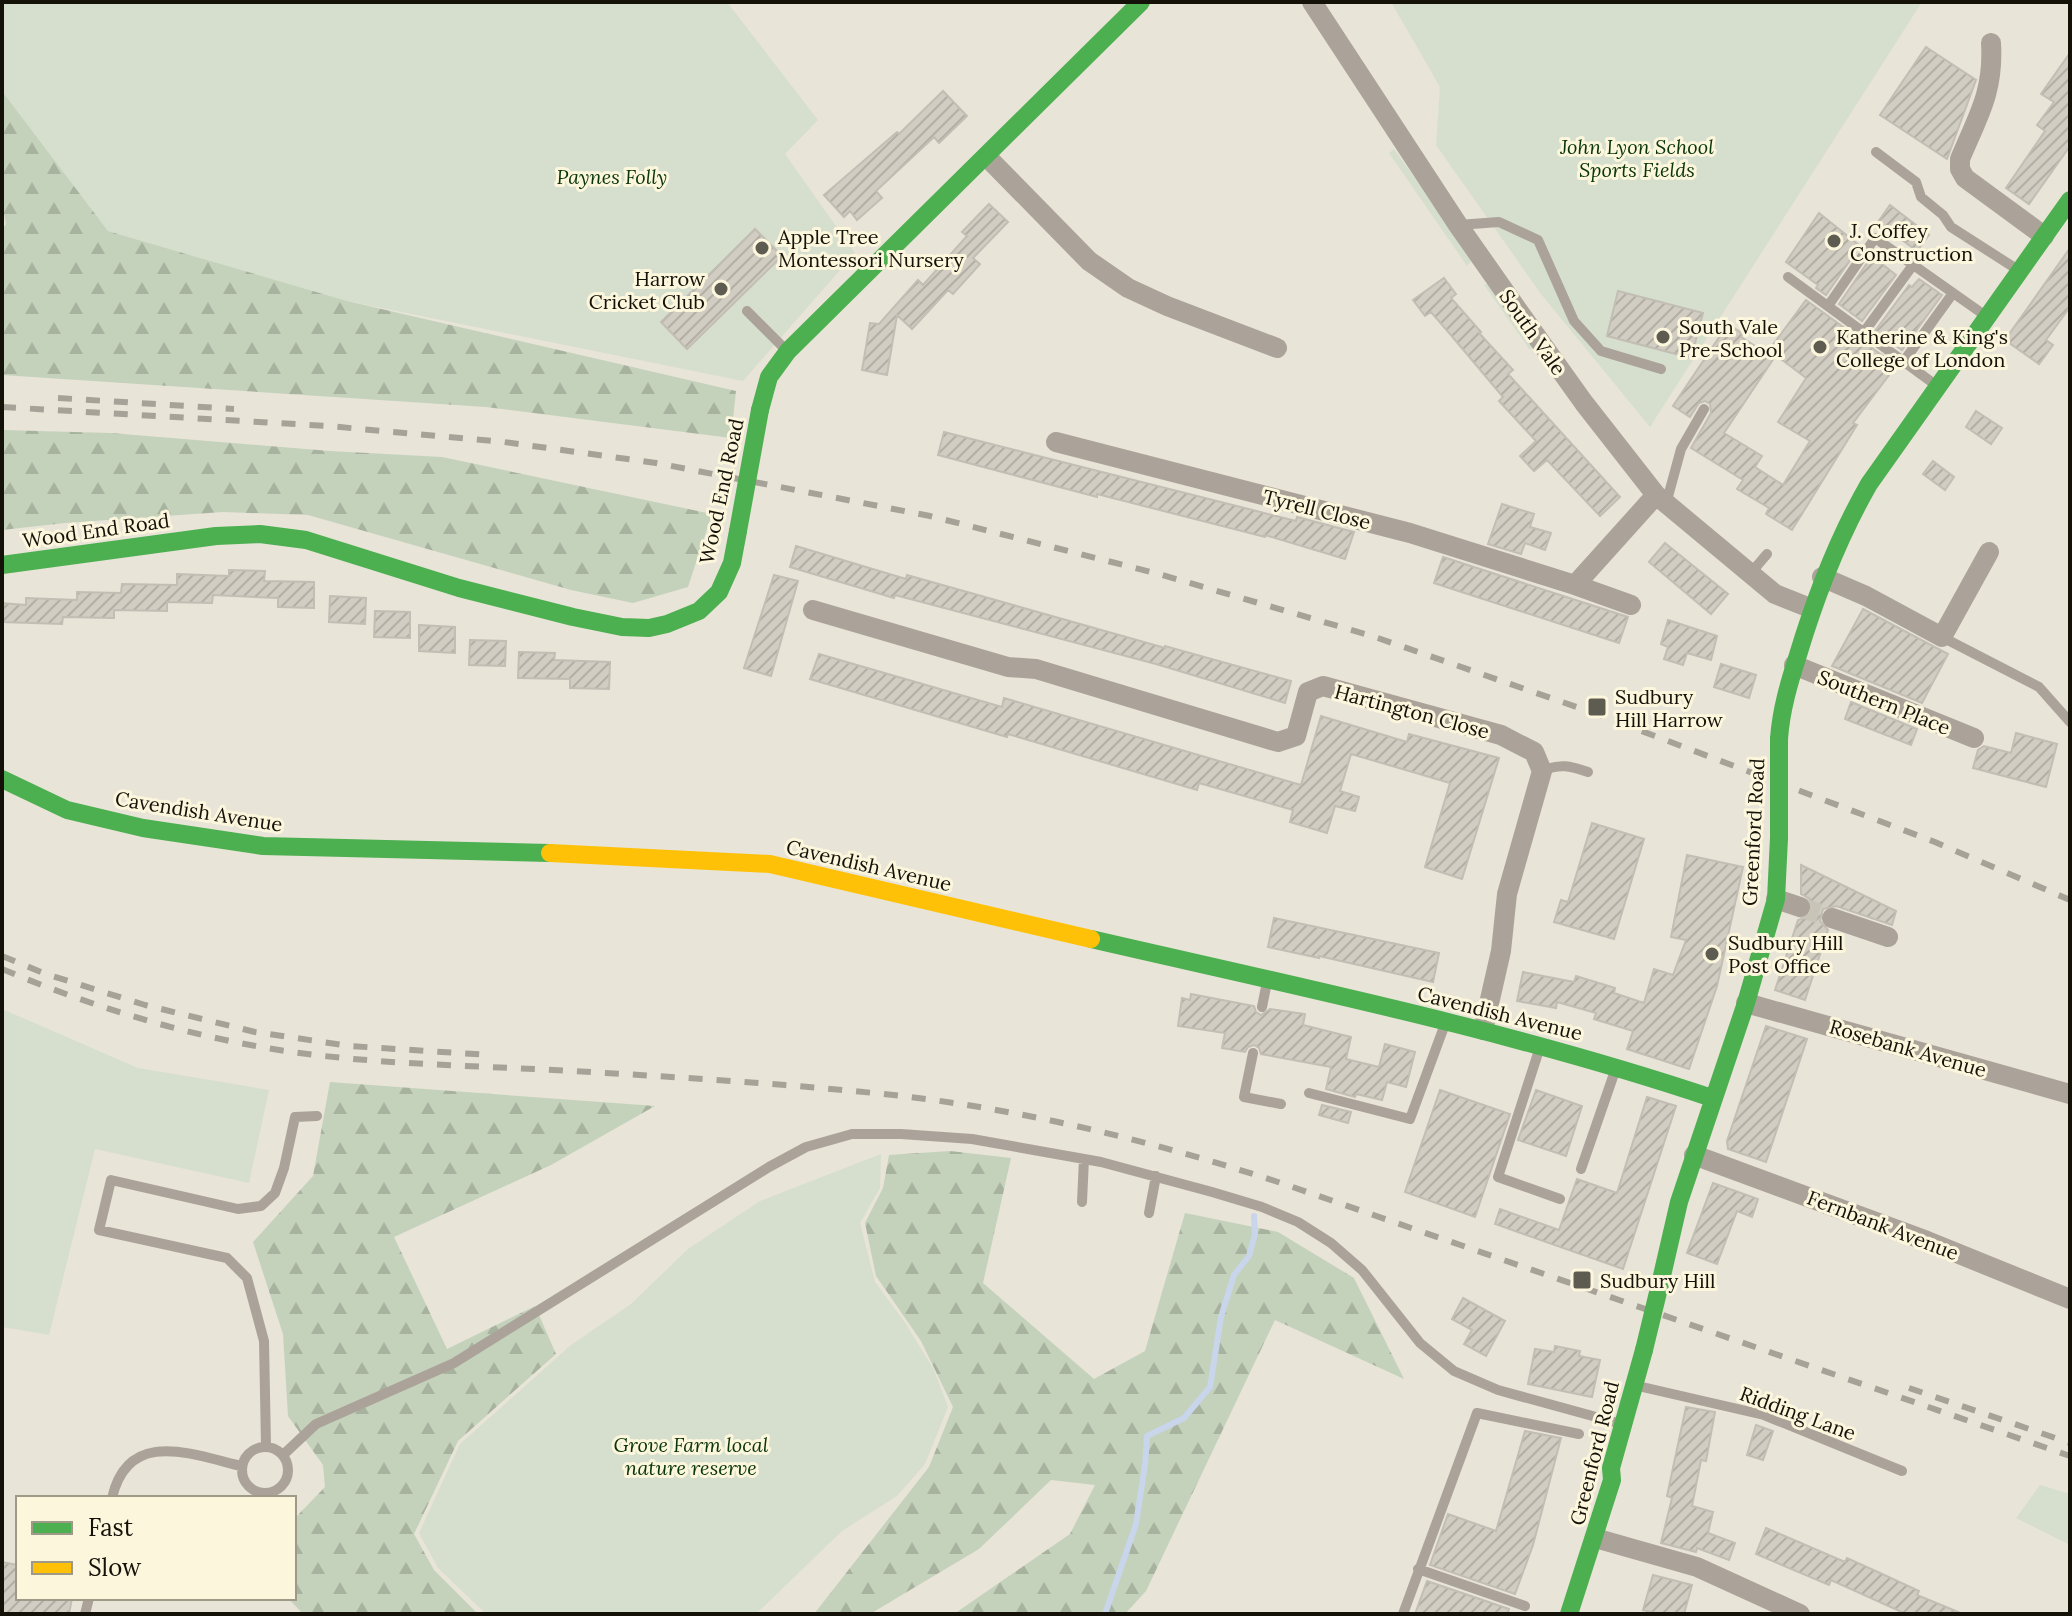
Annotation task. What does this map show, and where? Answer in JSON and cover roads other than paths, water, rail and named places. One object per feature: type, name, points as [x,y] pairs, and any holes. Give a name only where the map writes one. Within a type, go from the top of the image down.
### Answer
[{"type":"street","name":"Wood End Road","points":[[2,565],[216,536],[260,534],[306,540],[459,588],[622,627],[649,628],[699,611],[719,592],[732,563],[769,377],[788,351],[1141,2]]},
{"type":"street","name":"South Vale","points":[[1312,2],[1458,225],[1584,403],[1661,499],[1775,594],[1810,608]]},
{"type":"street","points":[[1991,43],[1990,82],[1986,100],[1960,159],[1960,169],[1965,178],[2044,236]]},
{"type":"street","points":[[987,157],[1089,261],[1128,288],[1277,348]]},
{"type":"street","name":"Greenford Road","points":[[1569,1614],[1595,1538],[1675,1218],[1712,1098],[1746,1003],[1776,899],[1779,739],[1785,694],[1810,608],[1847,522],[1869,484],[2044,236],[2067,211]]},
{"type":"street","name":"Tyrell Close","points":[[1056,442],[1410,533],[1631,605]]},
{"type":"street","points":[[1575,585],[1661,499]]},
{"type":"street","points":[[1822,577],[1866,596],[1942,637],[1989,552]]},
{"type":"street","name":"Hartington Close","points":[[813,610],[1008,667],[1036,669],[1278,742],[1296,736],[1308,692],[1323,686],[1501,735],[1534,752],[1542,771]]},
{"type":"street","name":"Southern Place","points":[[1794,665],[1974,738]]},
{"type":"street","points":[[1483,1030],[1501,951],[1507,894],[1542,771]]},
{"type":"street","name":"Cavendish Avenue","points":[[2,779],[67,810],[143,828],[263,846],[596,854],[770,864],[1483,1030],[1617,1066],[1712,1098]]},
{"type":"street","points":[[1776,899],[1800,907]]},
{"type":"street","points":[[1832,918],[1888,937]]},
{"type":"street","name":"Rosebank Avenue","points":[[1746,1003],[2070,1094]]},
{"type":"street","name":"Fernbank Avenue","points":[[1694,1155],[1927,1241],[2070,1299]]},
{"type":"street","points":[[1595,1538],[1697,1567],[1800,1614]]},
{"type":"lane","points":[[1876,152],[1916,182],[1921,197],[1943,215],[1951,227],[2020,271]]},
{"type":"lane","points":[[1458,225],[1499,222],[1538,240],[1574,321],[1601,351],[1661,369]]},
{"type":"lane","points":[[1828,306],[1875,238],[1987,317]]},
{"type":"lane","points":[[1864,332],[1913,265]]},
{"type":"lane","points":[[1788,277],[1938,387]]},
{"type":"lane","points":[[1904,361],[1953,293]]},
{"type":"lane","points":[[747,311],[788,351]]},
{"type":"lane","points":[[1661,499],[1681,449],[1704,409]]},
{"type":"lane","points":[[1750,574],[1767,554]]},
{"type":"lane","points":[[1942,637],[2039,687],[2070,722]]},
{"type":"lane","points":[[1542,771],[1565,765],[1588,772]]},
{"type":"lane","points":[[1262,1007],[1267,980]]},
{"type":"lane","points":[[1309,1093],[1410,1119],[1446,1021]]},
{"type":"lane","points":[[1540,1045],[1498,1177],[1560,1199]]},
{"type":"lane","points":[[1253,1053],[1244,1097],[1281,1104]]},
{"type":"lane","points":[[1581,1169],[1617,1066]]},
{"type":"lane","points":[[266,1446],[264,1341],[247,1278],[227,1258],[99,1230],[111,1180],[238,1209],[261,1206],[275,1193],[295,1117],[317,1116]]},
{"type":"lane","points":[[283,1455],[316,1424],[454,1363],[806,1147],[852,1134],[972,1139],[1084,1159],[1262,1207],[1298,1222],[1331,1243],[1362,1270],[1420,1343],[1454,1371],[1498,1390],[1623,1425]]},
{"type":"lane","points":[[1082,1202],[1084,1159]]},
{"type":"lane","points":[[1149,1213],[1156,1176]]},
{"type":"lane","name":"Ridding Lane","points":[[1634,1385],[1764,1415],[1902,1471]]},
{"type":"lane","points":[[1403,1614],[1477,1413],[1579,1434]]},
{"type":"lane","points":[[266,1446],[283,1455],[289,1469],[283,1486],[267,1494],[251,1490],[241,1477],[241,1466],[249,1452],[266,1446]]},
{"type":"lane","points":[[113,1496],[119,1477],[131,1460],[151,1451],[175,1450],[241,1466]]},
{"type":"lane","points":[[1418,1569],[1525,1606]]},
{"type":"waterway","points":[[1105,1614],[1136,1524],[1147,1436],[1184,1418],[1210,1387],[1221,1317],[1234,1275],[1249,1256],[1255,1234],[1254,1216]]},
{"type":"tunnel","points":[[1800,907],[1832,918]]},
{"type":"railway","points":[[58,398],[234,409]]},
{"type":"railway","points":[[2,407],[328,426],[504,442],[656,463],[930,516],[1159,574],[1372,636],[1594,713],[1935,842],[2070,900]]},
{"type":"railway","points":[[2,956],[46,974],[145,1005],[255,1032],[350,1046],[489,1055]]},
{"type":"railway","points":[[2,969],[138,1018],[279,1050],[374,1061],[662,1076],[874,1093],[979,1107],[1082,1127],[1183,1153],[1284,1184],[2070,1456]]},
{"type":"railway","points":[[1909,1388],[2070,1443]]},
{"type":"place","name":"J. Coffey Construction","points":[[1834,241]]},
{"type":"place","name":"Apple Tree Montessori Nursery","points":[[762,248]]},
{"type":"place","name":"Harrow Cricket Club","points":[[721,289]]},
{"type":"place","name":"South Vale Pre-School","points":[[1663,337]]},
{"type":"place","name":"Katherine & King's College of London","points":[[1820,347]]},
{"type":"place","name":"Sudbury Hill Harrow","points":[[1597,707]]},
{"type":"place","name":"Sudbury Hill Post Office","points":[[1712,954]]},
{"type":"place","name":"Sudbury Hill","points":[[1582,1280]]},
{"type":"park label","name":"John Lyon School Sports Fields","points":[[1637,158]]},
{"type":"park label","name":"Paynes Folly","points":[[612,176]]},
{"type":"park label","name":"Grove Farm local nature reserve","points":[[691,1456]]}]
